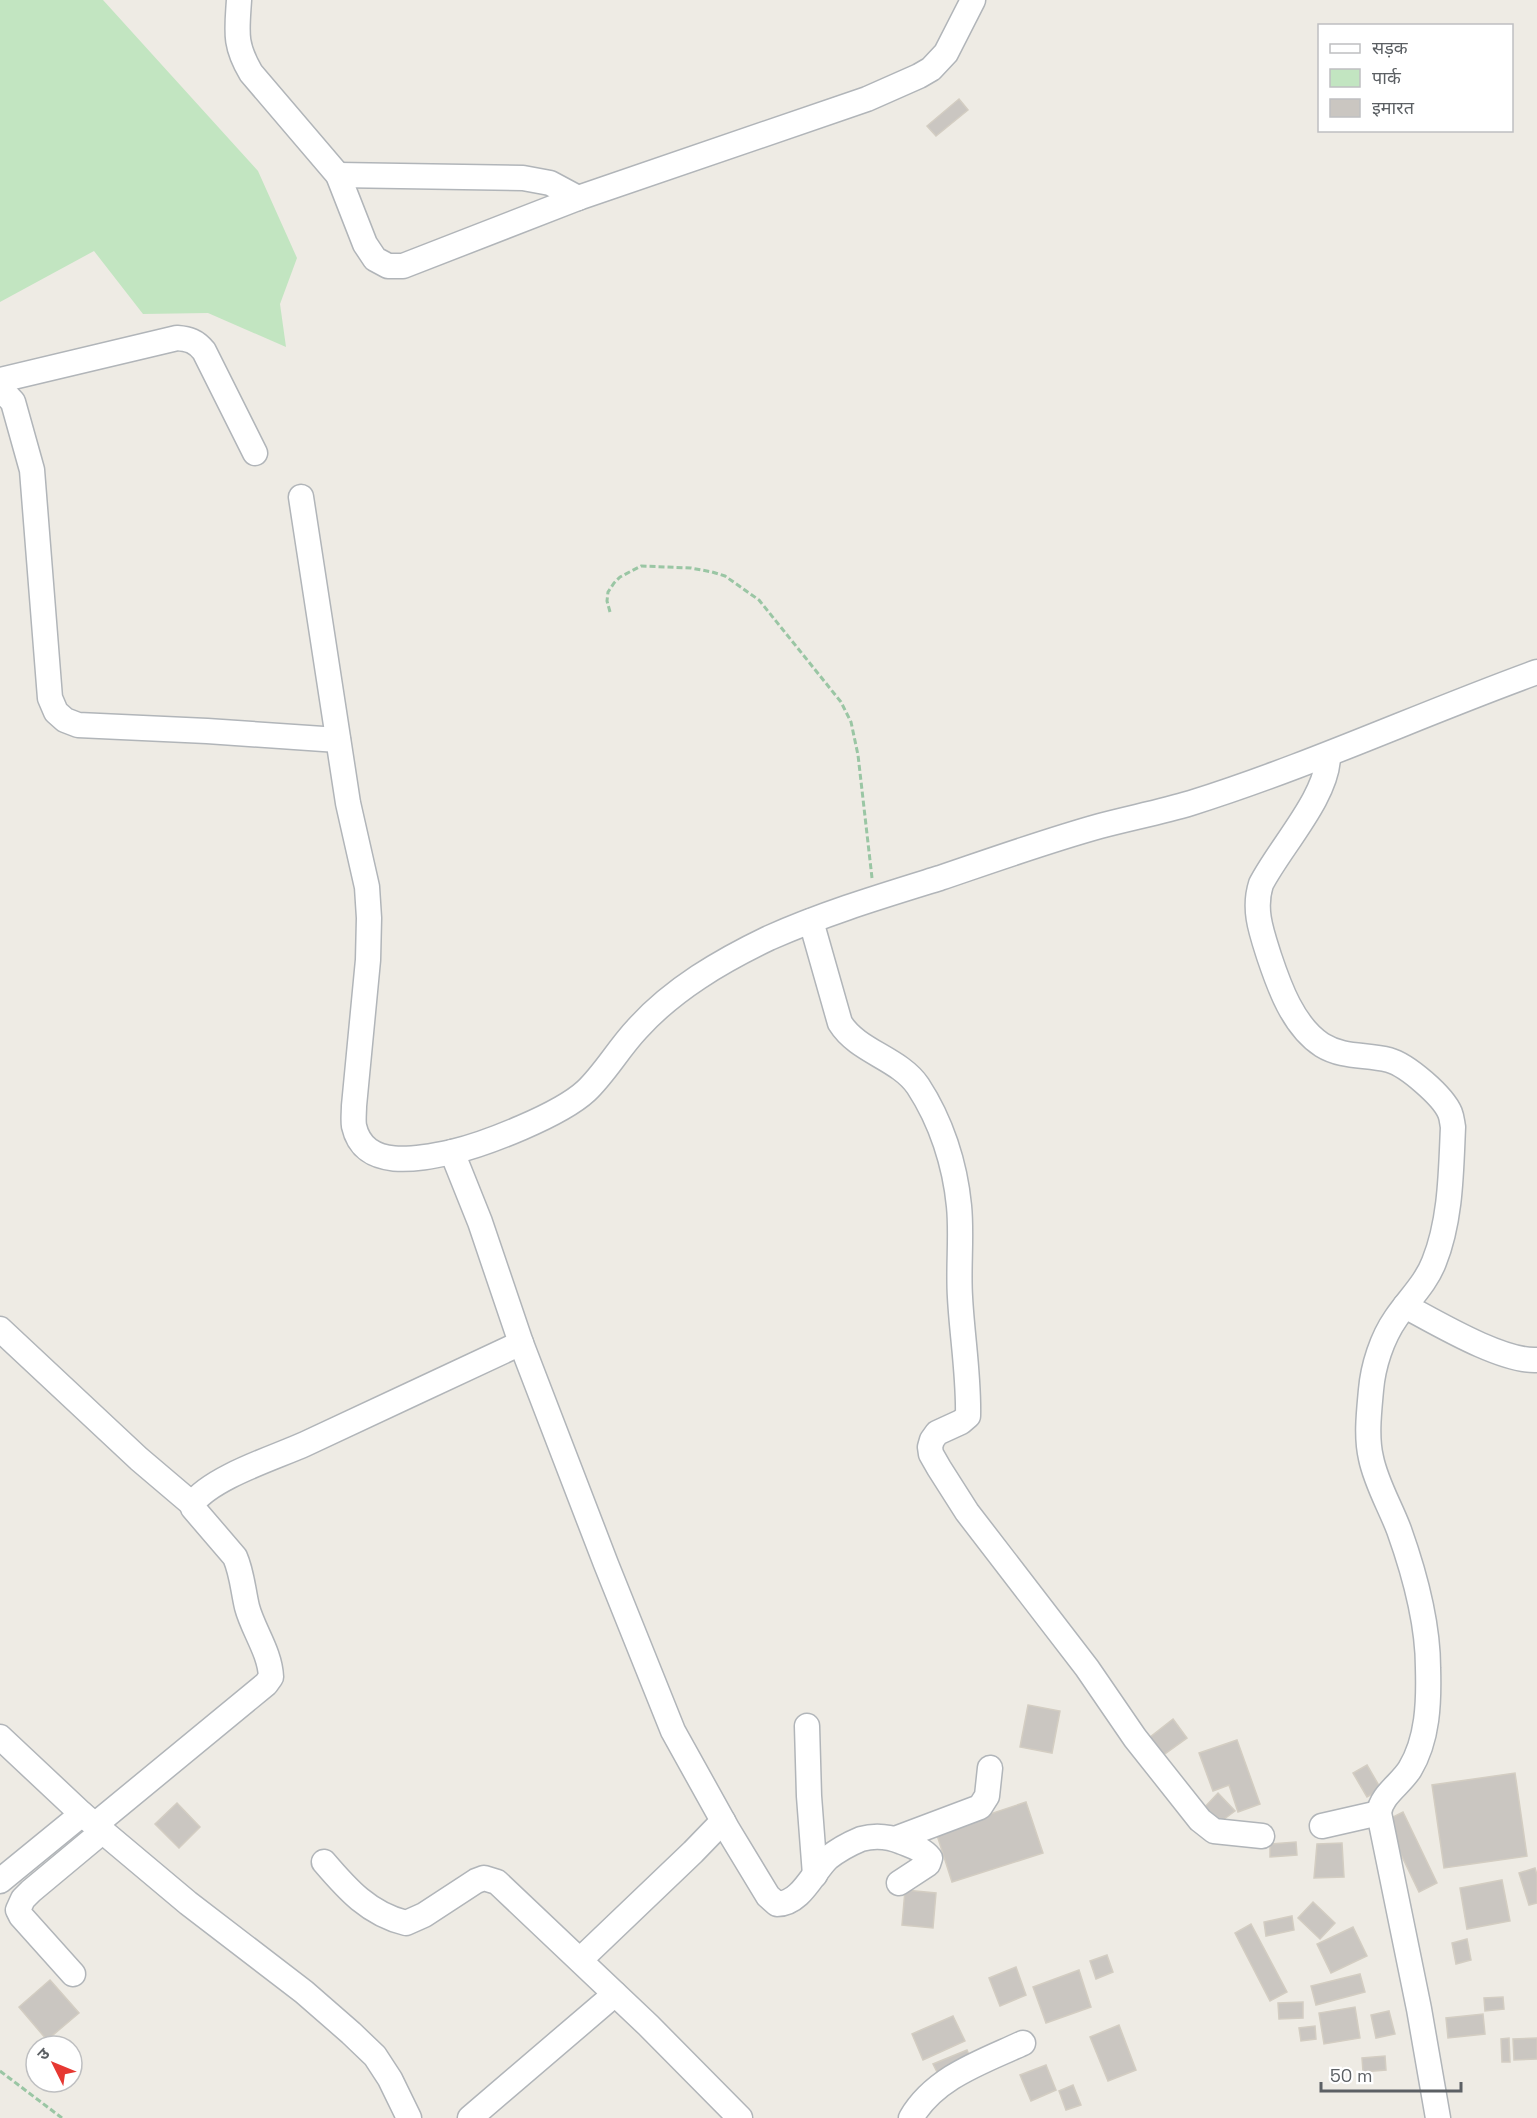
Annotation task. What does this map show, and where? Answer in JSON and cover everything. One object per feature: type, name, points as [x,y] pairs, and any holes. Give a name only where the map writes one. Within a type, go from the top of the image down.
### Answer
[{"type":"street","points":[[239,0],[236,38],[241,57],[251,73],[338,175],[365,244],[375,259],[388,266],[403,266],[578,198],[867,99],[919,76],[931,69],[946,53],[974,0]]},
{"type":"street","points":[[338,175],[523,178],[550,183],[578,198]]},
{"type":"street","points":[[0,380],[177,338],[190,339],[199,344],[204,351],[255,453]]},
{"type":"street","points":[[0,388],[13,402],[32,470],[50,698],[56,712],[65,720],[78,725],[96,727],[207,731],[338,740]]},
{"type":"street","points":[[301,497],[338,740],[343,756],[348,803],[367,887],[368,960],[354,1126],[368,1150],[384,1158],[399,1159],[452,1152],[491,1139],[558,1109],[585,1092],[639,1026],[660,1006],[692,982],[729,958],[812,921],[875,898],[1081,832],[1187,804],[1328,756],[1386,730],[1537,672]]},
{"type":"street","points":[[1328,756],[1326,775],[1321,787],[1268,869],[1256,901],[1257,913],[1277,980],[1290,1007],[1313,1037],[1333,1051],[1388,1060],[1423,1082],[1450,1113],[1452,1137],[1444,1229],[1430,1270],[1386,1335],[1371,1387],[1369,1442],[1375,1474],[1405,1547],[1424,1622],[1428,1666],[1426,1725],[1416,1760],[1402,1781],[1383,1800],[1378,1813],[1421,2019],[1438,2118]]},
{"type":"street","points":[[812,921],[840,1023],[848,1034],[904,1072],[915,1083],[927,1100],[945,1139],[957,1188],[960,1222],[960,1294],[968,1416],[961,1422],[937,1433],[932,1440],[931,1454],[968,1512],[1087,1668],[1135,1738],[1200,1820],[1214,1831],[1262,1836]]},
{"type":"street","points":[[452,1152],[480,1222],[521,1343],[669,1721],[723,1821],[768,1896],[777,1904],[790,1901],[828,1859],[852,1843],[867,1837],[879,1836],[895,1839],[926,1853],[930,1858],[928,1864],[899,1883]]},
{"type":"street","points":[[1405,1306],[1498,1352],[1522,1359],[1537,1360]]},
{"type":"street","points":[[0,1329],[139,1459],[192,1504],[200,1517],[228,1546],[239,1566],[247,1607],[268,1660],[271,1677],[266,1684],[94,1823],[0,1881]]},
{"type":"street","points":[[192,1504],[195,1499],[219,1483],[255,1463],[303,1445],[521,1343]]},
{"type":"street","points":[[807,1726],[814,1875]]},
{"type":"street","points":[[0,1737],[94,1823],[188,1903],[304,1992],[351,2033],[375,2056],[390,2079],[409,2118]]},
{"type":"street","points":[[895,1839],[980,1807],[987,1796],[990,1768]]},
{"type":"street","points":[[1322,1826],[1378,1813]]},
{"type":"street","points":[[580,1960],[723,1821]]},
{"type":"street","points":[[73,1974],[18,1910],[19,1905],[31,1891],[94,1823]]},
{"type":"street","points":[[324,1862],[360,1901],[383,1914],[406,1923],[424,1915],[468,1885],[484,1878],[491,1879],[506,1890],[580,1960],[740,2118]]},
{"type":"street","points":[[470,2118],[615,1994]]},
{"type":"street","points":[[911,2118],[929,2094],[946,2081],[976,2064],[1023,2043]]},
{"type":"path","points":[[610,612],[607,601],[608,592],[614,583],[628,572],[641,566],[691,568],[712,572],[725,576],[759,600],[841,702],[851,722],[858,755],[875,898]]},
{"type":"path","points":[[0,2071],[62,2118]]},
{"type":"green space","points":[[0,0],[103,0],[258,171],[297,258],[280,304],[286,347],[208,313],[143,314],[94,251],[0,302]]},
{"type":"building","points":[[959,99],[968,110],[936,136],[927,126]]},
{"type":"building","points":[[1028,1705],[1060,1711],[1052,1753],[1020,1747]]},
{"type":"building","points":[[1173,1719],[1187,1738],[1162,1756],[1149,1738]]},
{"type":"building","points":[[1237,1740],[1260,1804],[1238,1812],[1229,1785],[1213,1791],[1199,1753]]},
{"type":"building","points":[[1367,1765],[1381,1789],[1367,1797],[1353,1773]]},
{"type":"building","points":[[1515,1773],[1527,1856],[1444,1868],[1432,1785]]},
{"type":"building","points":[[1218,1793],[1235,1811],[1216,1825],[1202,1810]]},
{"type":"building","points":[[1026,1802],[1043,1853],[952,1882],[936,1832]]},
{"type":"building","points":[[177,1803],[200,1827],[179,1848],[155,1824]]},
{"type":"building","points":[[1403,1812],[1437,1883],[1419,1892],[1385,1821]]},
{"type":"building","points":[[1296,1842],[1297,1855],[1270,1857],[1270,1844]]},
{"type":"building","points":[[1342,1843],[1344,1877],[1314,1878],[1317,1844]]},
{"type":"building","points":[[1535,1868],[1537,1903],[1529,1905],[1519,1873]]},
{"type":"building","points":[[1502,1880],[1510,1921],[1467,1929],[1460,1888]]},
{"type":"building","points":[[905,1890],[936,1893],[933,1928],[902,1925]]},
{"type":"building","points":[[1313,1902],[1335,1923],[1320,1939],[1298,1918]]},
{"type":"building","points":[[1292,1916],[1294,1930],[1266,1936],[1264,1922]]},
{"type":"building","points":[[1251,1924],[1287,1992],[1270,2001],[1235,1933]]},
{"type":"building","points":[[1353,1927],[1367,1956],[1331,1973],[1317,1944]]},
{"type":"building","points":[[1467,1939],[1471,1960],[1456,1964],[1452,1943]]},
{"type":"building","points":[[1107,1955],[1113,1972],[1096,1979],[1090,1961]]},
{"type":"building","points":[[1016,1967],[1026,1995],[1000,2006],[989,1978]]},
{"type":"building","points":[[1079,1970],[1091,2007],[1046,2023],[1033,1987]]},
{"type":"building","points":[[1360,1974],[1365,1992],[1316,2005],[1311,1986]]},
{"type":"building","points":[[50,1980],[79,2013],[54,2034],[42,2034],[19,2007]]},
{"type":"building","points":[[1503,1997],[1504,2009],[1485,2011],[1484,1998]]},
{"type":"building","points":[[1303,2002],[1303,2018],[1279,2019],[1278,2003]]},
{"type":"building","points":[[1355,2007],[1360,2038],[1324,2044],[1319,2013]]},
{"type":"building","points":[[1389,2011],[1395,2034],[1376,2038],[1371,2015]]},
{"type":"building","points":[[1483,2014],[1485,2034],[1448,2038],[1446,2018]]},
{"type":"building","points":[[953,2016],[965,2041],[923,2060],[912,2034]]},
{"type":"building","points":[[1119,2025],[1136,2070],[1108,2081],[1090,2037]]},
{"type":"building","points":[[1315,2026],[1316,2039],[1301,2041],[1299,2028]]},
{"type":"building","points":[[1509,2038],[1510,2062],[1502,2062],[1501,2039]]},
{"type":"building","points":[[1537,2038],[1537,2059],[1514,2060],[1513,2039]]},
{"type":"building","points":[[967,2050],[972,2062],[939,2076],[933,2064]]},
{"type":"building","points":[[1385,2056],[1386,2070],[1363,2072],[1362,2058]]},
{"type":"building","points":[[1046,2065],[1056,2090],[1031,2101],[1020,2075]]},
{"type":"building","points":[[1073,2085],[1081,2105],[1066,2110],[1059,2091]]}]
